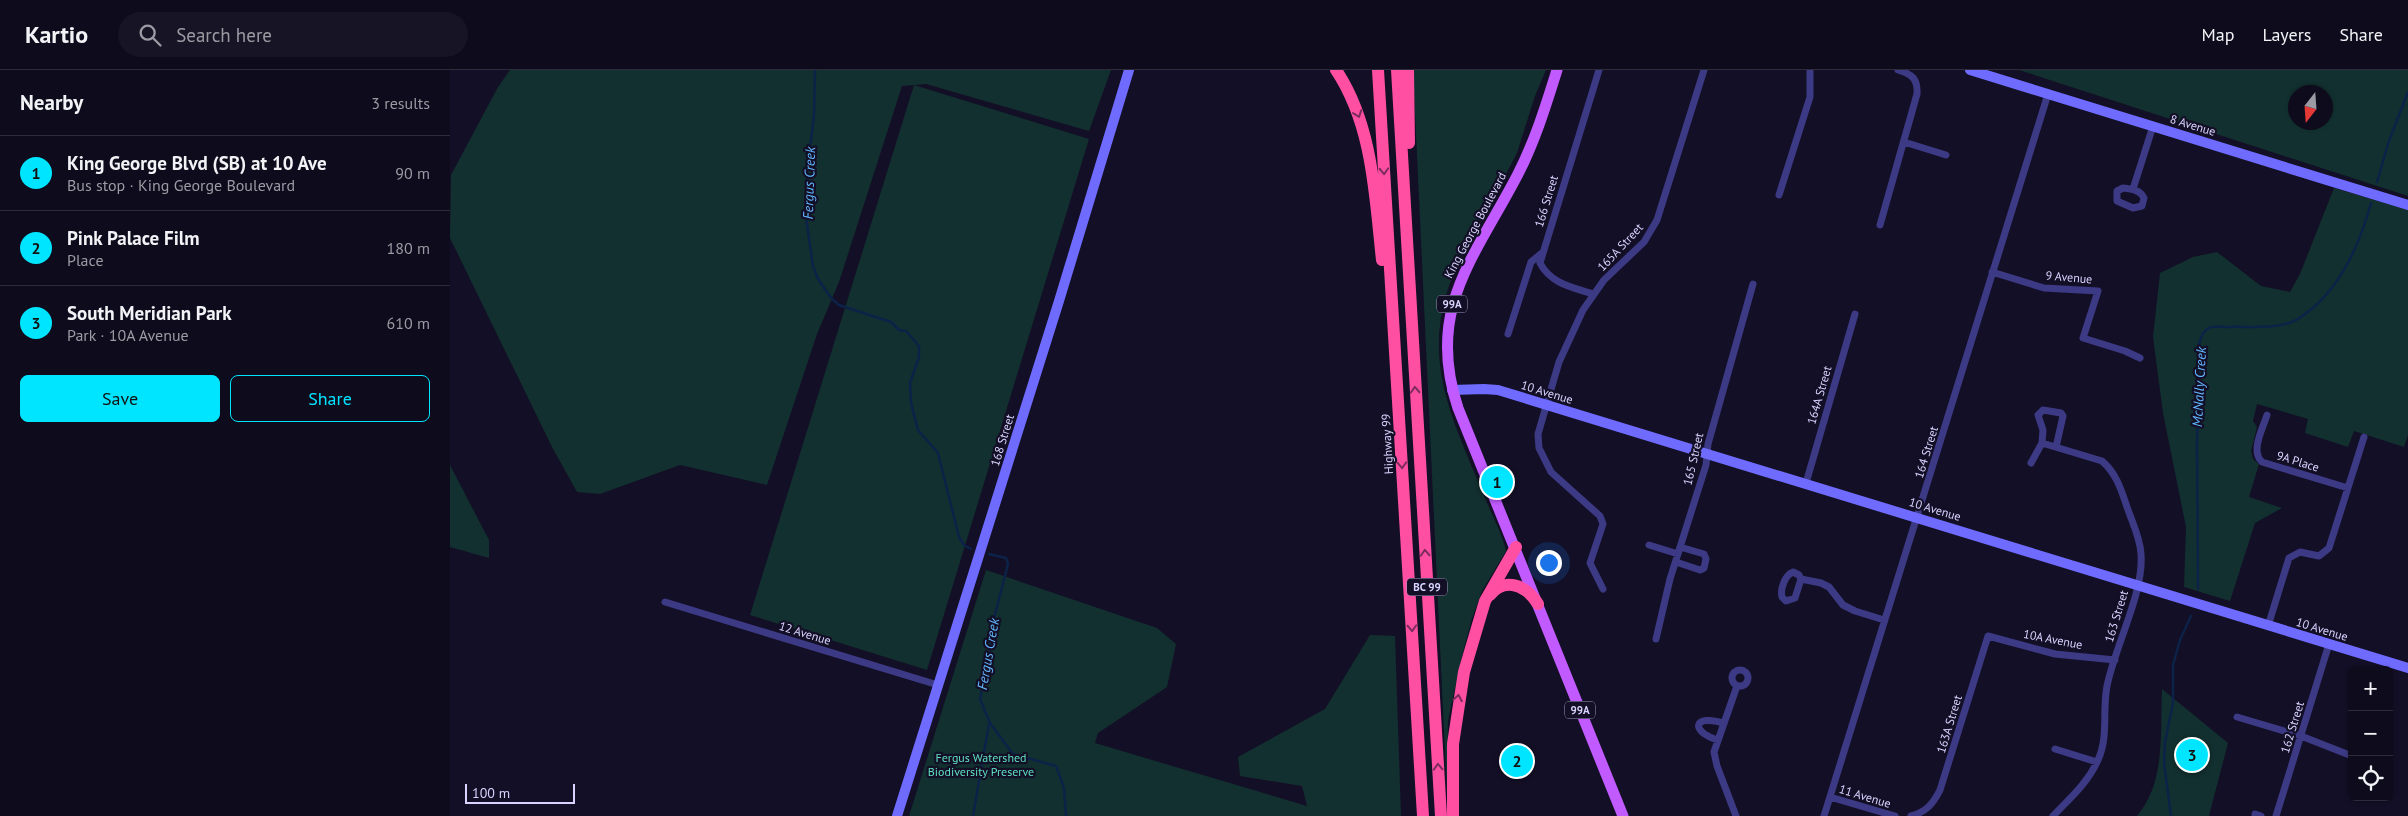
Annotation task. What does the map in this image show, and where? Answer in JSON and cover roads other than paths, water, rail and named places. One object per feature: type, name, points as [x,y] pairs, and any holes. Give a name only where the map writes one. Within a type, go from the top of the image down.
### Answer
[{"type":"highway","points":[[1336,70],[1353,101],[1365,140],[1377,221],[1399,417]]},
{"type":"highway","name":"Highway 99","points":[[1378,70],[1423,816]]},
{"type":"highway","name":"BC 99","points":[[1397,70],[1441,816]]},
{"type":"highway","points":[[1408,70],[1414,358]]},
{"type":"highway","points":[[1453,816],[1453,744],[1457,706],[1464,672],[1480,613],[1490,590],[1516,547]]},
{"type":"highway","points":[[1480,613],[1492,593],[1507,584],[1525,589],[1538,604]]},
{"type":"main road","name":"168 Street","points":[[897,816],[1129,70]]},
{"type":"main road","name":"King George Boulevard","points":[[1557,70],[1543,114],[1522,165],[1454,294],[1448,316],[1446,350],[1452,390],[1623,816]]},
{"type":"main road","name":"8 Avenue","points":[[1970,70],[2408,205]]},
{"type":"main road","name":"10 Avenue","points":[[1452,390],[1484,388],[1498,390],[2408,668]]},
{"type":"street","name":"166 Street","points":[[1508,334],[1531,262],[1542,253],[1599,70]]},
{"type":"street","name":"165A Street","points":[[1604,589],[1590,563],[1602,524],[1600,516],[1551,472],[1539,448],[1538,434],[1564,348],[1583,310],[1593,294],[1644,242],[1657,220],[1704,70]]},
{"type":"street","points":[[1779,195],[1810,97],[1810,70]]},
{"type":"street","points":[[1880,225],[1917,94],[1916,80],[1911,74],[1898,70]]},
{"type":"street","name":"164 Street","points":[[1824,816],[2048,94]]},
{"type":"street","points":[[2133,189],[2153,126]]},
{"type":"street","points":[[1904,142],[1946,155]]},
{"type":"street","points":[[1542,253],[1540,263],[1545,274],[1558,282],[1593,294]]},
{"type":"street","name":"9 Avenue","points":[[1992,272],[2044,288],[2098,291],[2084,338],[2125,351],[2140,358]]},
{"type":"street","name":"165 Street","points":[[1656,639],[1680,546],[1706,465],[1708,444],[1753,284]]},
{"type":"street","name":"164A Street","points":[[1806,483],[1855,314]]},
{"type":"street","points":[[2030,463],[2042,443],[2043,430],[2038,415],[2047,409],[2061,413],[2063,416],[2056,447]]},
{"type":"street","name":"9A Place","points":[[2267,414],[2256,452],[2262,462],[2348,488]]},
{"type":"street","points":[[2268,626],[2289,558],[2300,552],[2319,556],[2329,548],[2364,437]]},
{"type":"street","name":"163 Street","points":[[2042,443],[2102,461],[2115,476],[2140,546],[2142,559],[2137,586],[2107,687],[2106,733],[2097,762],[2089,777],[2052,816]]},
{"type":"street","points":[[1649,546],[1700,570],[1704,568],[1706,559],[1704,554],[1680,546]]},
{"type":"street","points":[[1801,579],[1821,583],[1829,587],[1843,605],[1855,611],[1884,620]]},
{"type":"street","name":"12 Avenue","points":[[666,602],[938,685]]},
{"type":"street","name":"10A Avenue","points":[[1988,636],[2055,654],[2114,660]]},
{"type":"street","name":"163A Street","points":[[1922,814],[1933,803],[1940,790],[1988,636]]},
{"type":"street","name":"162 Street","points":[[2276,816],[2329,644]]},
{"type":"street","points":[[1736,816],[1717,766],[1714,752],[1737,686]]},
{"type":"street","points":[[2237,717],[2301,736],[2348,754]]},
{"type":"street","points":[[1718,740],[1703,735],[1700,731],[1700,725],[1703,720],[1708,719],[1723,723]]},
{"type":"street","points":[[2055,749],[2097,762]]},
{"type":"street","name":"11 Avenue","points":[[1830,797],[1895,816]]},
{"type":"street","points":[[1911,816],[1922,814]]},
{"type":"waterway","name":"Fergus Creek","points":[[815,70],[814,115],[807,173],[806,217],[813,266],[818,279],[831,298],[839,305],[891,322],[899,330],[906,331],[919,346],[919,357],[910,383],[911,403],[918,430],[938,453],[959,537],[964,545],[971,549]]},
{"type":"waterway","name":"McNally Creek","points":[[2377,182],[2389,141],[2408,92]]},
{"type":"waterway","name":"McNally Creek","points":[[2198,589],[2197,443],[2199,344],[2202,335],[2209,328],[2213,327],[2280,325],[2296,320],[2311,310],[2335,284],[2353,253],[2371,203]]},
{"type":"waterway","name":"Fergus Creek","points":[[989,554],[1006,558],[1008,564],[992,626],[991,646],[980,699],[990,723],[1013,754],[1056,766],[1064,788],[1066,816]]},
{"type":"waterway","name":"McNally Creek","points":[[2171,816],[2164,763],[2165,742],[2173,703],[2173,665],[2180,640],[2191,616]]},
{"type":"waterway","points":[[973,816],[989,724]]},
{"type":"place","name":"King George Blvd (SB) at 10 Ave","points":[[1497,482]]},
{"type":"place","name":"South Meridian Park","points":[[2192,755]]},
{"type":"place","name":"Pink Palace Film","points":[[1517,761]]},
{"type":"park label","name":"Fergus Watershed Biodiversity Preserve","points":[[981,764]]}]
